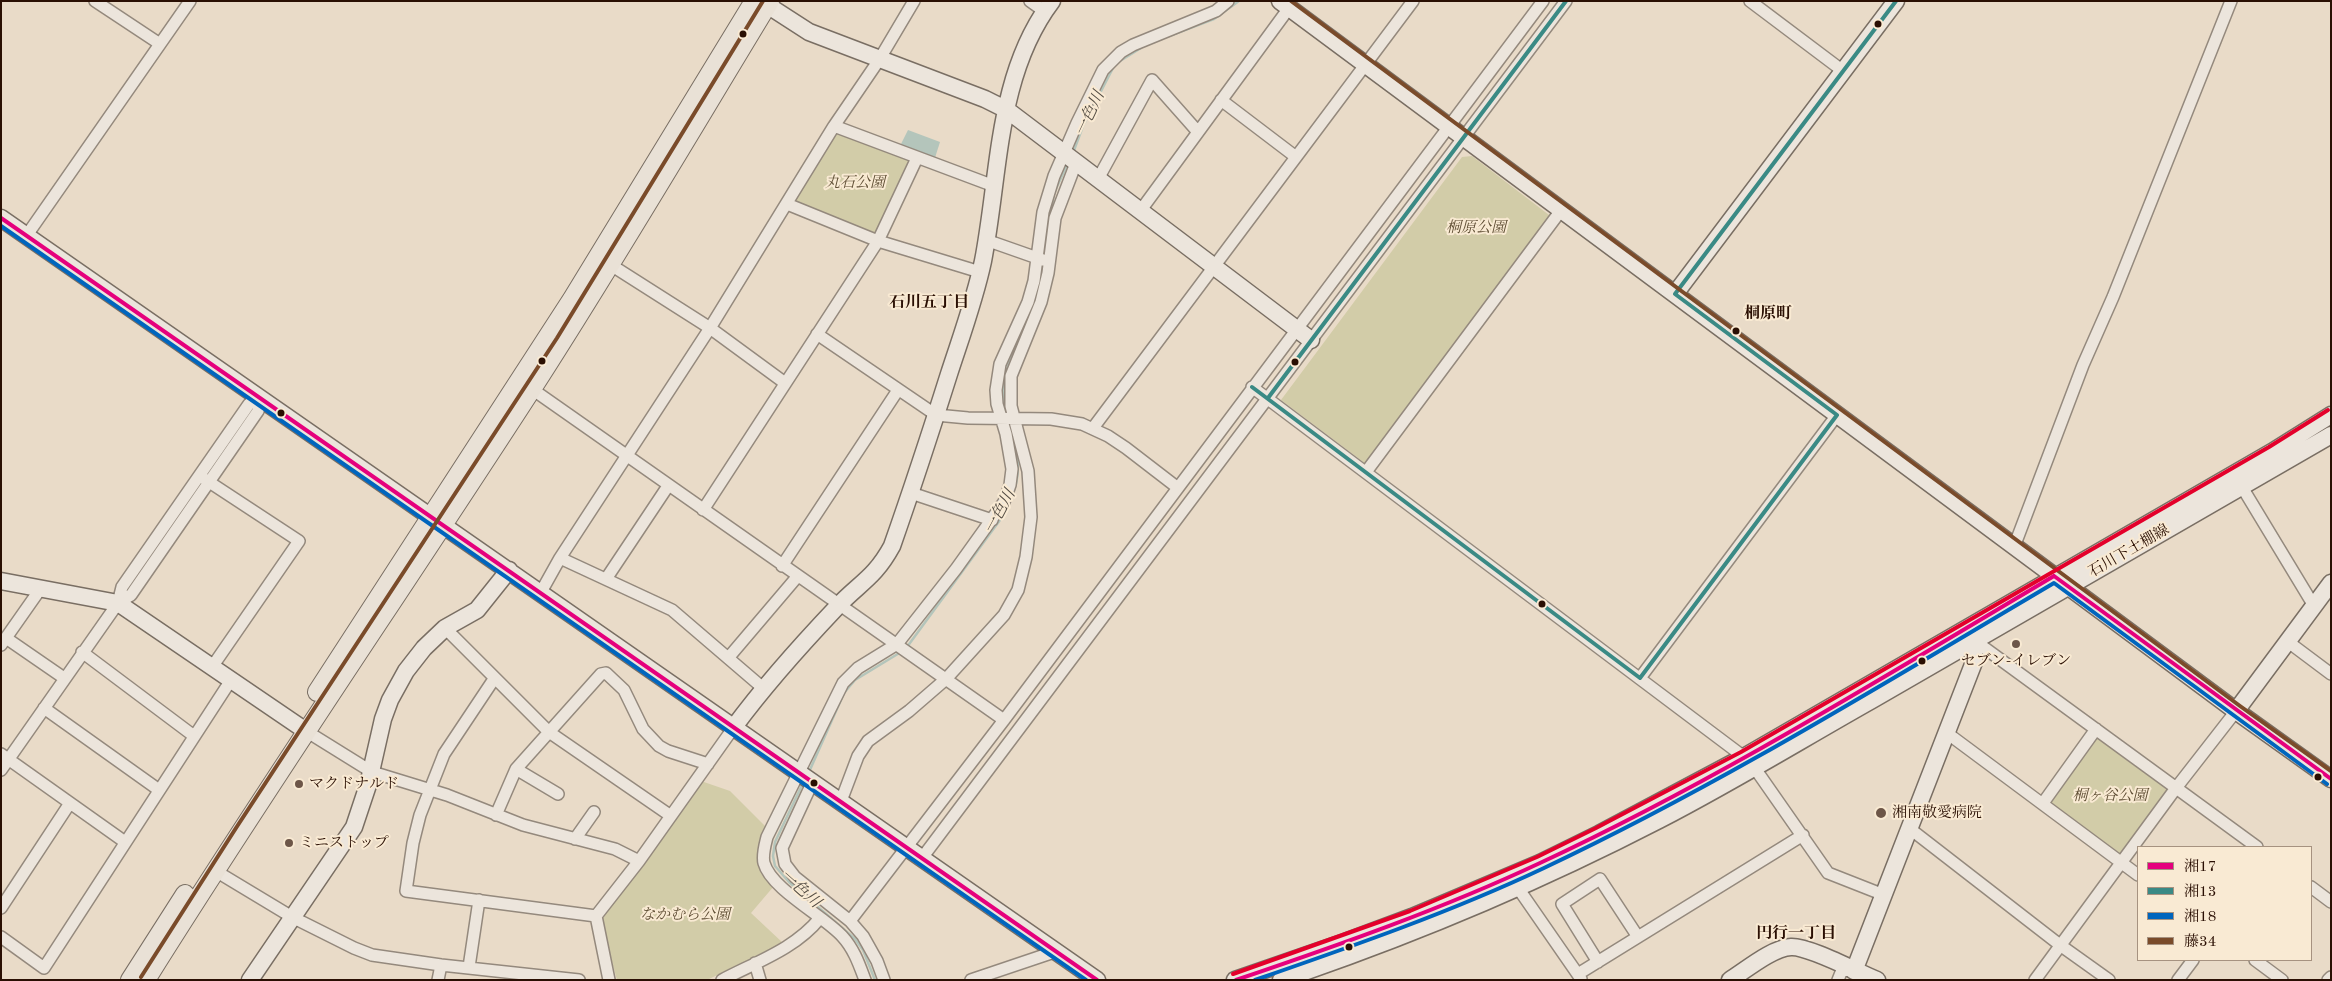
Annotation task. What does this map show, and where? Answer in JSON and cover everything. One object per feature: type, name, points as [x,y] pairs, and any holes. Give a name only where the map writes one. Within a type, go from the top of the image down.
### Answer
[{"type":"main road","points":[[436,520],[532,389],[611,265],[763,2]]},
{"type":"main road","points":[[130,980],[301,727],[436,520],[572,299],[763,2]]},
{"type":"main road","points":[[146,980],[301,727]]},
{"type":"street","points":[[95,1],[160,44]]},
{"type":"street","points":[[27,236],[190,1]]},
{"type":"street","points":[[541,592],[560,558],[710,328],[834,126],[879,60],[914,1]]},
{"type":"street","points":[[609,980],[596,916],[639,861],[763,688],[838,606],[871,578],[882,565],[892,546],[911,493],[980,272],[1014,73],[1024,46],[1048,6],[1030,1]]},
{"type":"street","points":[[841,801],[858,756],[868,741],[909,711],[946,679],[1004,614],[1012,602],[1022,576],[1030,533],[1030,494],[1024,451],[1009,395],[1010,376],[1041,302],[1050,262],[1055,218],[1067,183],[1077,123],[1110,60],[1133,45],[1216,11],[1228,1]]},
{"type":"street","points":[[1093,428],[1413,1]]},
{"type":"street","points":[[850,922],[1544,1]]},
{"type":"street","points":[[922,858],[1566,1]]},
{"type":"street","points":[[1750,1],[1843,71]]},
{"type":"street","points":[[1675,294],[1896,1]]},
{"type":"street","points":[[2014,547],[2083,365],[2113,297],[2231,1]]},
{"type":"street","points":[[763,2],[809,32],[984,99],[1007,110],[1311,340]]},
{"type":"street","points":[[1141,210],[1221,100],[1284,5],[1562,209],[2068,587],[2331,779]]},
{"type":"street","points":[[1098,179],[1152,80],[1198,132]]},
{"type":"street","points":[[1221,100],[1296,157]]},
{"type":"street","points":[[834,126],[994,186]]},
{"type":"street","points":[[703,510],[878,242],[917,158]]},
{"type":"street","points":[[884,980],[863,936],[850,922],[790,872],[783,858],[782,848],[806,777],[843,683],[858,668],[901,647],[1004,502],[1010,485],[1012,469],[1010,452],[997,404],[997,377],[1003,354],[1028,302],[1048,192],[1070,158]]},
{"type":"street","points":[[787,204],[878,242],[980,272]]},
{"type":"street","points":[[1366,472],[1562,209]]},
{"type":"street","points":[[1,218],[1097,980]]},
{"type":"street","points":[[986,240],[1050,262]]},
{"type":"street","points":[[611,265],[710,328],[785,383]]},
{"type":"street","points":[[817,334],[936,415],[1072,421],[1093,428],[1126,448],[1178,488]]},
{"type":"street","points":[[1252,387],[1749,762],[1803,835],[1828,873],[1884,895]]},
{"type":"street","points":[[532,389],[838,606],[901,647],[1004,720]]},
{"type":"street","points":[[782,566],[898,390]]},
{"type":"street","points":[[1,770],[5,756],[44,708],[118,603],[131,596],[205,479],[258,411],[261,397]]},
{"type":"street","points":[[1640,678],[1837,415]]},
{"type":"street","name":"石川下土棚線","points":[[1281,980],[1351,956],[1518,888],[1662,818],[1749,762],[2054,576],[2272,452],[2331,415]]},
{"type":"street","name":"石川下土棚線","points":[[1235,980],[1345,942],[1540,863],[1680,792],[1749,762],[1975,641],[2331,435]]},
{"type":"street","points":[[205,479],[299,541],[212,667]]},
{"type":"street","points":[[606,579],[668,486]]},
{"type":"street","points":[[2242,487],[2314,606]]},
{"type":"street","points":[[911,493],[992,520]]},
{"type":"street","points":[[560,558],[672,610],[763,688]]},
{"type":"street","points":[[250,980],[354,827],[372,772],[383,719],[390,700],[414,660],[445,628],[477,610],[509,570]]},
{"type":"street","points":[[729,657],[797,577]]},
{"type":"street","points":[[1,581],[118,603],[301,727],[372,772],[447,795],[523,826],[615,849],[639,861]]},
{"type":"street","points":[[2035,980],[2176,788],[2331,583]]},
{"type":"street","points":[[41,588],[4,641],[64,678]]},
{"type":"street","points":[[445,628],[549,732],[671,816]]},
{"type":"street","points":[[1975,641],[2255,846]]},
{"type":"street","points":[[1855,975],[1909,828],[1948,733],[1974,662],[1975,641]]},
{"type":"street","points":[[2287,641],[2331,674]]},
{"type":"street","points":[[82,652],[194,736]]},
{"type":"street","points":[[496,815],[516,769],[601,674],[606,673],[624,690],[643,729],[659,746],[687,758],[708,764]]},
{"type":"street","points":[[494,679],[444,754],[420,815],[413,843],[406,891],[596,916]]},
{"type":"street","points":[[1,936],[44,968],[124,842],[231,680]]},
{"type":"street","points":[[44,708],[159,790]]},
{"type":"street","points":[[2043,803],[2096,728]]},
{"type":"street","points":[[1948,733],[2137,873]]},
{"type":"street","points":[[5,756],[124,842]]},
{"type":"street","points":[[516,769],[558,794]]},
{"type":"street","points":[[806,777],[767,837],[764,862],[768,873],[776,882],[841,935],[852,947],[865,980]]},
{"type":"street","points":[[1,908],[70,803]]},
{"type":"street","points":[[575,839],[594,812]]},
{"type":"street","points":[[1909,828],[2060,945],[2109,980]]},
{"type":"street","points":[[1518,888],[1580,977],[1598,962],[1803,835]]},
{"type":"street","points":[[214,870],[292,917],[372,955],[469,967],[497,975],[579,980]]},
{"type":"street","points":[[1598,962],[1562,904],[1600,879],[1638,937]]},
{"type":"street","points":[[2312,888],[2331,902]]},
{"type":"street","points":[[469,967],[479,900]]},
{"type":"street","points":[[722,980],[803,937],[820,918]]},
{"type":"street","points":[[1730,980],[1763,959],[1780,950],[1791,947],[1816,954],[1855,975]]},
{"type":"street","points":[[971,980],[1057,951]]},
{"type":"street","points":[[2178,980],[2192,961]]},
{"type":"street","points":[[2256,961],[2282,980]]},
{"type":"street","points":[[755,963],[760,980]]},
{"type":"street","points":[[438,980],[441,965]]},
{"type":"street","points":[[1838,980],[1842,970],[1877,980]]},
{"type":"street","points":[[2328,980],[2331,977]]},
{"type":"green space","name":"丸石公園","points":[[834,126],[917,158],[878,241],[787,204]]},
{"type":"green space","name":"桐原公園","points":[[1472,156],[1549,215],[1550,219],[1366,464],[1281,400],[1462,157]]},
{"type":"green space","name":"桐ヶ谷公園","points":[[2096,729],[2176,788],[2122,863],[2043,803]]},
{"type":"green space","name":"なかむら公園","points":[[701,781],[730,791],[766,827],[759,856],[774,886],[751,913],[783,943],[707,980],[617,980],[601,921]]},
{"type":"shaded area","points":[[908,130],[940,142],[933,164],[898,150]]},
{"type":"waterway","name":"一色川","points":[[1169,36],[1214,19],[1239,1]]},
{"type":"waterway","name":"一色川","points":[[1120,61],[1141,48]]},
{"type":"waterway","name":"一色川","points":[[1073,153],[1083,126],[1113,68]]},
{"type":"waterway","name":"一色川","points":[[1044,256],[1054,193],[1068,163]]},
{"type":"waterway","name":"一色川","points":[[1006,416],[1004,384],[1007,370],[1036,296],[1043,264]]},
{"type":"waterway","name":"一色川","points":[[1008,421],[1018,460],[1017,480],[1010,500]]},
{"type":"waterway","name":"一色川","points":[[907,647],[1000,520],[1006,509]]},
{"type":"waterway","name":"一色川","points":[[809,772],[844,693],[855,680],[901,652]]},
{"type":"waterway","name":"一色川","points":[[803,783],[775,842],[773,856],[775,866],[789,882],[855,939],[863,950],[875,980]]},
{"type":"transit line","name":"藤34","points":[[141,977],[236,828],[557,338],[763,1]]},
{"type":"transit line","name":"藤34","points":[[1291,1],[2240,706],[2331,771]]},
{"type":"transit line","name":"湘13","points":[[1268,398],[1566,1]]},
{"type":"transit line","name":"湘13","points":[[1675,294],[1896,1]]},
{"type":"transit line","name":"湘17","points":[[1,218],[1097,980]]},
{"type":"transit line","name":"湘18","points":[[1,226],[1086,980]]},
{"type":"transit line","name":"湘13","points":[[1675,294],[1837,415]]},
{"type":"transit line","name":"湘13","points":[[1252,387],[1640,678]]},
{"type":"transit line","points":[[1233,974],[1410,911],[1537,857],[1596,828],[1741,752],[2269,447],[2328,410]]},
{"type":"transit line","name":"湘13","points":[[1640,678],[1837,415]]},
{"type":"transit line","name":"湘17","points":[[2054,576],[2331,779]]},
{"type":"transit line","name":"湘17","points":[[1236,980],[1352,940],[1466,896],[1606,831],[1672,797],[1800,726],[2054,576]]},
{"type":"transit line","name":"湘18","points":[[1255,980],[1438,914],[1509,884],[1610,836],[1802,732],[2054,583],[2327,784]]},
{"type":"place","name":"セブン-イレブン","points":[[2016,644]]},
{"type":"place","name":"マクドナルド","points":[[299,784]]},
{"type":"place","name":"湘南敬愛病院","points":[[1881,813]]},
{"type":"place","name":"ミニストップ","points":[[289,843]]},
{"type":"district","name":"石川五丁目","points":[[929,303]]},
{"type":"district","name":"桐原町","points":[[1768,314]]},
{"type":"district","name":"円行一丁目","points":[[1796,934]]}]
